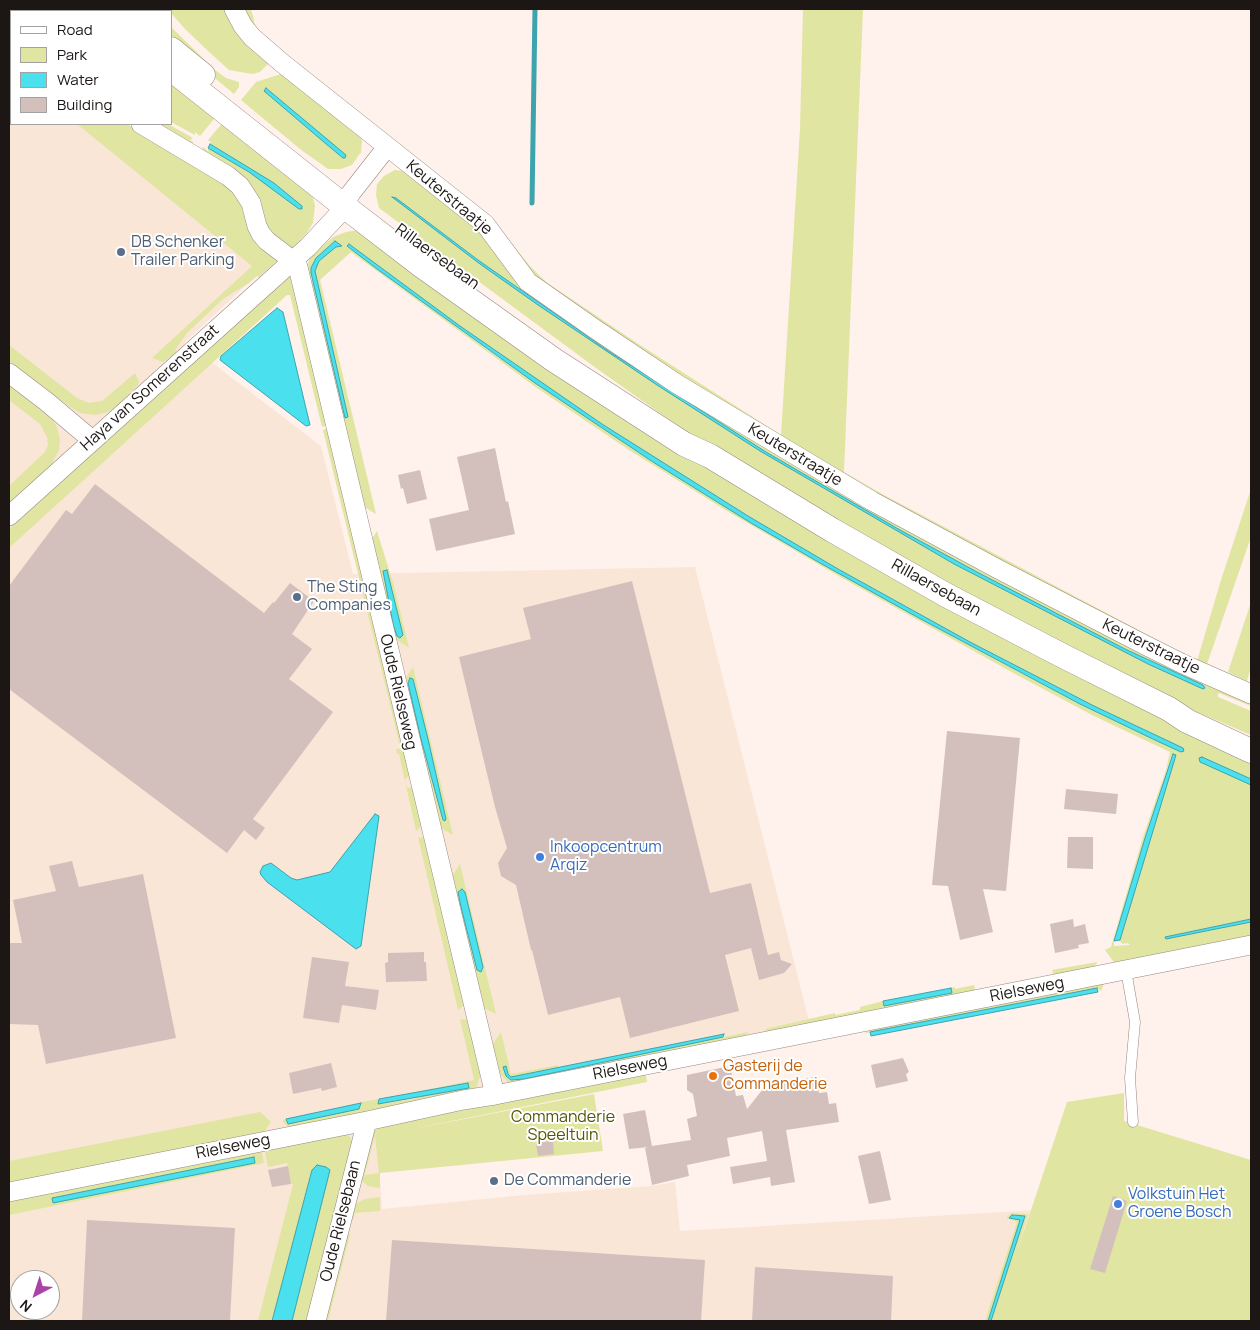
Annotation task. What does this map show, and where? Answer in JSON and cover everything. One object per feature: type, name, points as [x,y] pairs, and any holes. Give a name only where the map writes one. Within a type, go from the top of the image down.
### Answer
[{"type":"street","name":"Keuterstraatje","points":[[234,9],[243,26],[282,63],[484,224],[521,273],[535,288],[677,384],[872,501],[1183,664],[1251,694]]},
{"type":"street","name":"Rillaersebaan","points":[[172,50],[348,200]]},
{"type":"street","name":"Rillaersebaan","points":[[172,70],[348,200],[688,437],[710,456],[832,530],[946,594],[1169,709],[1187,721],[1251,751]]},
{"type":"street","points":[[143,125],[228,176],[240,186],[251,203],[261,234],[267,241],[292,260],[323,232],[387,147]]},
{"type":"street","name":"Haya van Somerenstraat","points":[[9,516],[292,260]]},
{"type":"street","name":"Oude Rielseweg","points":[[292,260],[298,268],[495,1095]]},
{"type":"street","points":[[9,373],[92,440]]},
{"type":"street","name":"Rillaersebaan","points":[[1169,709],[1190,714],[1251,739]]},
{"type":"street","name":"Rielseweg","points":[[9,1192],[463,1100],[1251,945]]},
{"type":"street","name":"Oude Rielsebaan","points":[[316,1321],[366,1121]]},
{"type":"lane","points":[[1126,970],[1135,1022],[1130,1078],[1134,1122]]},
{"type":"shaded area","points":[[9,37],[10,125],[101,125],[270,263],[185,342],[321,446],[353,574],[695,567],[810,1025],[375,1108],[382,1209],[524,1195],[651,1186],[675,1182],[680,1231],[1053,1209],[1016,1321],[9,1321]]},
{"type":"green space","points":[[27,9],[97,10],[28,10]]},
{"type":"green space","points":[[167,9],[229,9],[267,58],[268,64],[260,72],[252,74],[229,70],[185,29],[172,14],[172,10]]},
{"type":"green space","points":[[240,9],[251,9],[256,29],[269,41],[497,226],[530,266],[546,282],[640,345],[781,435],[800,129],[803,9],[863,9],[844,472],[1197,661],[1251,489],[1251,537],[1207,664],[1198,665],[856,488],[536,283],[506,241],[265,42]]},
{"type":"green space","points":[[172,28],[215,70],[226,78],[239,82],[239,87],[234,94],[172,43]]},
{"type":"green space","points":[[281,74],[360,136],[362,141],[361,152],[352,165],[341,169],[328,169],[300,149],[241,100],[256,82]],"holes":[[[266,88],[345,155],[343,158],[265,91]]]},
{"type":"green space","points":[[172,76],[218,114],[200,136],[195,132],[195,135],[172,123]]},
{"type":"green space","points":[[225,120],[312,195],[315,205],[313,223],[306,234],[292,248],[272,236],[202,151],[203,147],[208,151],[208,148],[249,172],[301,210],[302,206],[274,183],[210,144],[212,143],[208,140]]},
{"type":"green space","points":[[78,125],[129,125],[229,186],[278,260],[259,277],[257,276],[223,299],[187,333],[175,350],[177,352],[163,362],[152,358],[252,266]]},
{"type":"green space","points":[[156,125],[170,125],[193,138],[190,140],[194,142],[191,143]]},
{"type":"green space","points":[[395,170],[405,171],[465,214],[498,248],[669,383],[1251,698],[1251,706],[1218,694],[1218,697],[1251,711],[1251,735],[1183,706],[969,597],[698,439],[596,368],[379,208],[376,195],[377,184],[384,176]],"holes":[[[396,198],[478,260],[610,352],[766,452],[900,530],[1009,590],[1125,649],[1203,685],[1148,664],[954,564],[760,451],[602,348],[480,264]]]},
{"type":"green space","points":[[358,230],[496,325],[1251,756],[1251,779],[1202,757],[1199,760],[1251,785],[1251,919],[1166,937],[1166,939],[1251,922],[1251,938],[1116,965],[1105,950],[1111,947],[1170,752],[1094,716],[1017,675],[842,578],[727,511],[629,450],[537,388],[351,252],[320,280],[376,514],[361,505],[306,268],[311,256],[333,237]],"holes":[[[335,242],[341,246],[336,247],[319,261],[315,267],[312,283],[311,273],[316,258]],[[349,244],[460,326],[602,424],[748,516],[838,569],[970,642],[1094,706],[1183,748],[1181,752],[1080,704],[917,617],[653,462],[495,355],[348,247]],[[1175,755],[1119,941],[1130,945],[1114,946],[1145,838],[1171,758]]]},
{"type":"green space","points":[[290,274],[328,425],[322,427],[290,295],[287,295],[9,548],[9,529]]},
{"type":"green space","points":[[9,345],[77,398],[89,403],[102,401],[135,373],[139,382],[118,405],[108,412],[95,415],[80,413],[9,361]]},
{"type":"green space","points":[[9,384],[51,417],[57,427],[60,439],[59,450],[51,465],[9,504],[9,486],[45,452],[48,445],[47,437],[40,424],[9,400]]},
{"type":"green space","points":[[329,428],[412,778],[407,777],[405,780],[407,788],[415,787],[423,825],[416,831],[399,754],[397,754],[396,749],[400,749],[400,746],[323,430]]},
{"type":"green space","points":[[377,531],[394,586],[409,648],[393,637],[370,542]],"holes":[[[386,570],[397,636],[383,572]]]},
{"type":"green space","points":[[1251,602],[1251,667],[1247,681],[1228,672]]},
{"type":"green space","points":[[413,667],[453,835],[437,826],[403,682]],"holes":[[[413,679],[446,820],[443,820],[408,683]]]},
{"type":"green space","points":[[418,837],[427,839],[466,1004],[458,1010]]},
{"type":"green space","points":[[460,864],[496,1014],[480,1006],[450,879]],"holes":[[[459,891],[465,892],[483,969],[461,907]]]},
{"type":"green space","points":[[1097,962],[1094,969],[1054,977],[1052,970]]},
{"type":"green space","points":[[1105,981],[1101,991],[1097,988],[866,1033],[868,1028]]},
{"type":"green space","points":[[974,985],[976,993],[770,1034],[765,1029],[835,1013],[835,1015],[860,1010],[860,1007],[883,1001],[884,1005],[951,993],[951,988],[955,987],[955,989]]},
{"type":"green space","points":[[460,1019],[470,1020],[482,1072],[474,1093],[290,1129],[283,1122],[286,1119],[288,1124],[359,1109],[362,1102],[379,1099],[378,1104],[380,1104],[413,1099],[468,1083],[392,1097],[474,1080]]},
{"type":"green space","points":[[501,1032],[511,1074],[558,1065],[558,1067],[511,1077],[503,1067],[511,1080],[524,1079],[748,1032],[746,1039],[511,1086],[498,1071],[490,1048]]},
{"type":"green space","name":"Commanderie Speeltuin","points":[[645,1072],[647,1082],[402,1131],[594,1094],[603,1151],[380,1173],[380,1188],[368,1186],[359,1179],[372,1133],[379,1127]],"holes":[[[375,1136],[379,1173],[365,1175]]]},
{"type":"green space","points":[[1124,1093],[1124,1121],[1251,1160],[1251,1321],[991,1321],[1025,1217],[1020,1220],[988,1321],[985,1321],[1017,1222],[1006,1218],[1011,1213],[1028,1214],[1016,1255],[1067,1102]]},
{"type":"green space","points":[[260,1112],[271,1122],[262,1135],[9,1185],[9,1161]]},
{"type":"green space","points":[[344,1133],[350,1137],[353,1143],[310,1321],[292,1321],[330,1170],[319,1165],[311,1172],[272,1321],[258,1321],[293,1184],[291,1184],[287,1163],[268,1167],[264,1147]]},
{"type":"green space","points":[[261,1148],[264,1163],[9,1215],[9,1198]]},
{"type":"green space","points":[[380,1197],[380,1211],[355,1213],[353,1221],[348,1215],[355,1204],[365,1199]]},
{"type":"green space","points":[[349,1234],[328,1321],[321,1321],[342,1237]]},
{"type":"water","points":[[266,88],[346,155],[345,158],[264,91]]},
{"type":"water","points":[[210,144],[274,183],[302,206],[302,209],[299,209],[249,172],[208,148]]},
{"type":"water","points":[[392,197],[396,198],[478,260],[610,352],[766,452],[900,530],[977,572],[1125,649],[1203,685],[1205,688],[1203,689],[1148,664],[954,564],[760,451],[538,305],[480,264]]},
{"type":"water","points":[[335,241],[342,246],[336,247],[319,261],[315,271],[348,417],[345,418],[311,273],[311,268],[316,258]]},
{"type":"water","points":[[349,244],[460,326],[602,424],[748,516],[838,569],[970,642],[1094,706],[1183,748],[1184,751],[1181,752],[1080,704],[917,617],[751,523],[653,462],[535,383],[377,269],[347,246]]},
{"type":"water","points":[[277,308],[283,312],[310,425],[306,426],[220,360],[221,356]]},
{"type":"water","points":[[387,570],[403,635],[400,638],[397,636],[393,624],[383,571]]},
{"type":"water","points":[[410,678],[413,679],[428,739],[445,821],[443,820],[421,739],[408,683]]},
{"type":"water","points":[[1173,754],[1176,755],[1120,940],[1114,941],[1145,838]]},
{"type":"water","points":[[1202,757],[1251,779],[1251,785],[1200,762],[1199,758]]},
{"type":"water","points":[[375,814],[379,816],[361,946],[356,949],[267,882],[260,872],[263,866],[271,863],[291,878],[297,880],[330,872]]},
{"type":"water","points":[[462,889],[465,892],[483,967],[481,972],[477,970],[461,907],[458,892]]},
{"type":"water","points":[[1251,919],[1251,922],[1166,939],[1165,937]]},
{"type":"water","points":[[951,988],[952,993],[884,1006],[883,1001]]},
{"type":"water","points":[[1097,988],[1098,992],[871,1036],[870,1032]]},
{"type":"water","points":[[724,1034],[723,1037],[524,1079],[511,1080],[506,1076],[503,1067],[506,1066],[511,1077]]},
{"type":"water","points":[[468,1083],[469,1088],[378,1104],[379,1099]]},
{"type":"water","points":[[361,1103],[359,1109],[288,1124],[286,1119]]},
{"type":"water","points":[[254,1157],[255,1163],[53,1203],[52,1198]]},
{"type":"water","points":[[317,1165],[330,1170],[292,1321],[272,1321],[312,1170]]},
{"type":"water","points":[[1012,1215],[1025,1216],[991,1321],[988,1321],[1020,1220],[1009,1218]]},
{"type":"building","points":[[495,448],[506,502],[508,501],[515,534],[436,551],[429,519],[469,510],[457,457]]},
{"type":"building","points":[[420,470],[427,499],[407,504],[398,475]]},
{"type":"building","points":[[95,484],[264,613],[290,583],[314,601],[292,634],[312,649],[289,679],[333,712],[253,819],[265,828],[256,840],[244,830],[227,853],[9,689],[9,586],[66,510],[72,514]]},
{"type":"building","points":[[632,581],[710,893],[751,883],[768,955],[779,952],[781,960],[792,964],[784,973],[759,980],[751,948],[725,955],[739,1011],[630,1038],[620,997],[548,1015],[516,885],[501,876],[498,863],[507,848],[495,807],[459,657],[531,639],[523,608]]},
{"type":"building","points":[[947,731],[1020,738],[1006,891],[983,889],[993,932],[960,940],[948,886],[932,885]]},
{"type":"building","points":[[1066,789],[1118,794],[1116,814],[1064,809]]},
{"type":"building","points":[[1068,837],[1093,837],[1093,869],[1067,868]]},
{"type":"building","points":[[72,861],[79,887],[143,874],[176,1038],[46,1064],[38,1025],[9,1024],[9,943],[22,943],[13,900],[56,891],[49,866]]},
{"type":"building","points":[[1073,919],[1074,927],[1085,924],[1089,943],[1078,945],[1079,948],[1055,953],[1050,924]]},
{"type":"building","points":[[424,952],[427,981],[386,982],[385,963],[388,962],[388,953]]},
{"type":"building","points":[[312,957],[349,962],[345,986],[379,990],[376,1010],[342,1005],[339,1023],[303,1018]]},
{"type":"building","points":[[903,1058],[909,1072],[906,1074],[908,1081],[876,1088],[871,1065]]},
{"type":"building","points":[[331,1063],[337,1087],[322,1091],[321,1088],[293,1094],[289,1073]]},
{"type":"building","points":[[730,1066],[736,1096],[743,1095],[747,1109],[767,1084],[816,1077],[819,1093],[827,1092],[829,1104],[836,1103],[839,1122],[786,1130],[795,1182],[771,1186],[770,1177],[733,1184],[730,1167],[767,1161],[762,1131],[727,1138],[730,1156],[687,1165],[689,1176],[652,1185],[645,1148],[648,1147],[629,1149],[623,1114],[645,1110],[652,1146],[691,1140],[687,1119],[697,1116],[693,1094],[687,1090],[687,1075]]},
{"type":"building","points":[[553,1141],[554,1154],[538,1156],[536,1143]]},
{"type":"building","points":[[880,1151],[891,1200],[869,1204],[858,1156]]},
{"type":"building","points":[[288,1166],[291,1184],[272,1187],[268,1170]]},
{"type":"building","points":[[1113,1196],[1127,1201],[1105,1273],[1090,1269]]},
{"type":"building","points":[[87,1220],[235,1228],[230,1321],[82,1321]]},
{"type":"building","points":[[392,1240],[705,1260],[701,1321],[386,1321]]},
{"type":"building","points":[[755,1267],[893,1276],[891,1321],[752,1321]]},
{"type":"waterway","points":[[532,203],[535,9]]},
{"type":"place","name":"DB Schenker Trailer Parking","points":[[121,252]]},
{"type":"place","name":"The Sting Companies","points":[[297,597]]},
{"type":"place","name":"Inkoopcentrum Arqiz","points":[[540,857]]},
{"type":"place","name":"Gasterij de Commanderie","points":[[713,1076]]},
{"type":"place","name":"De Commanderie","points":[[494,1181]]},
{"type":"place","name":"Volkstuin Het Groene Bosch","points":[[1118,1204]]}]
